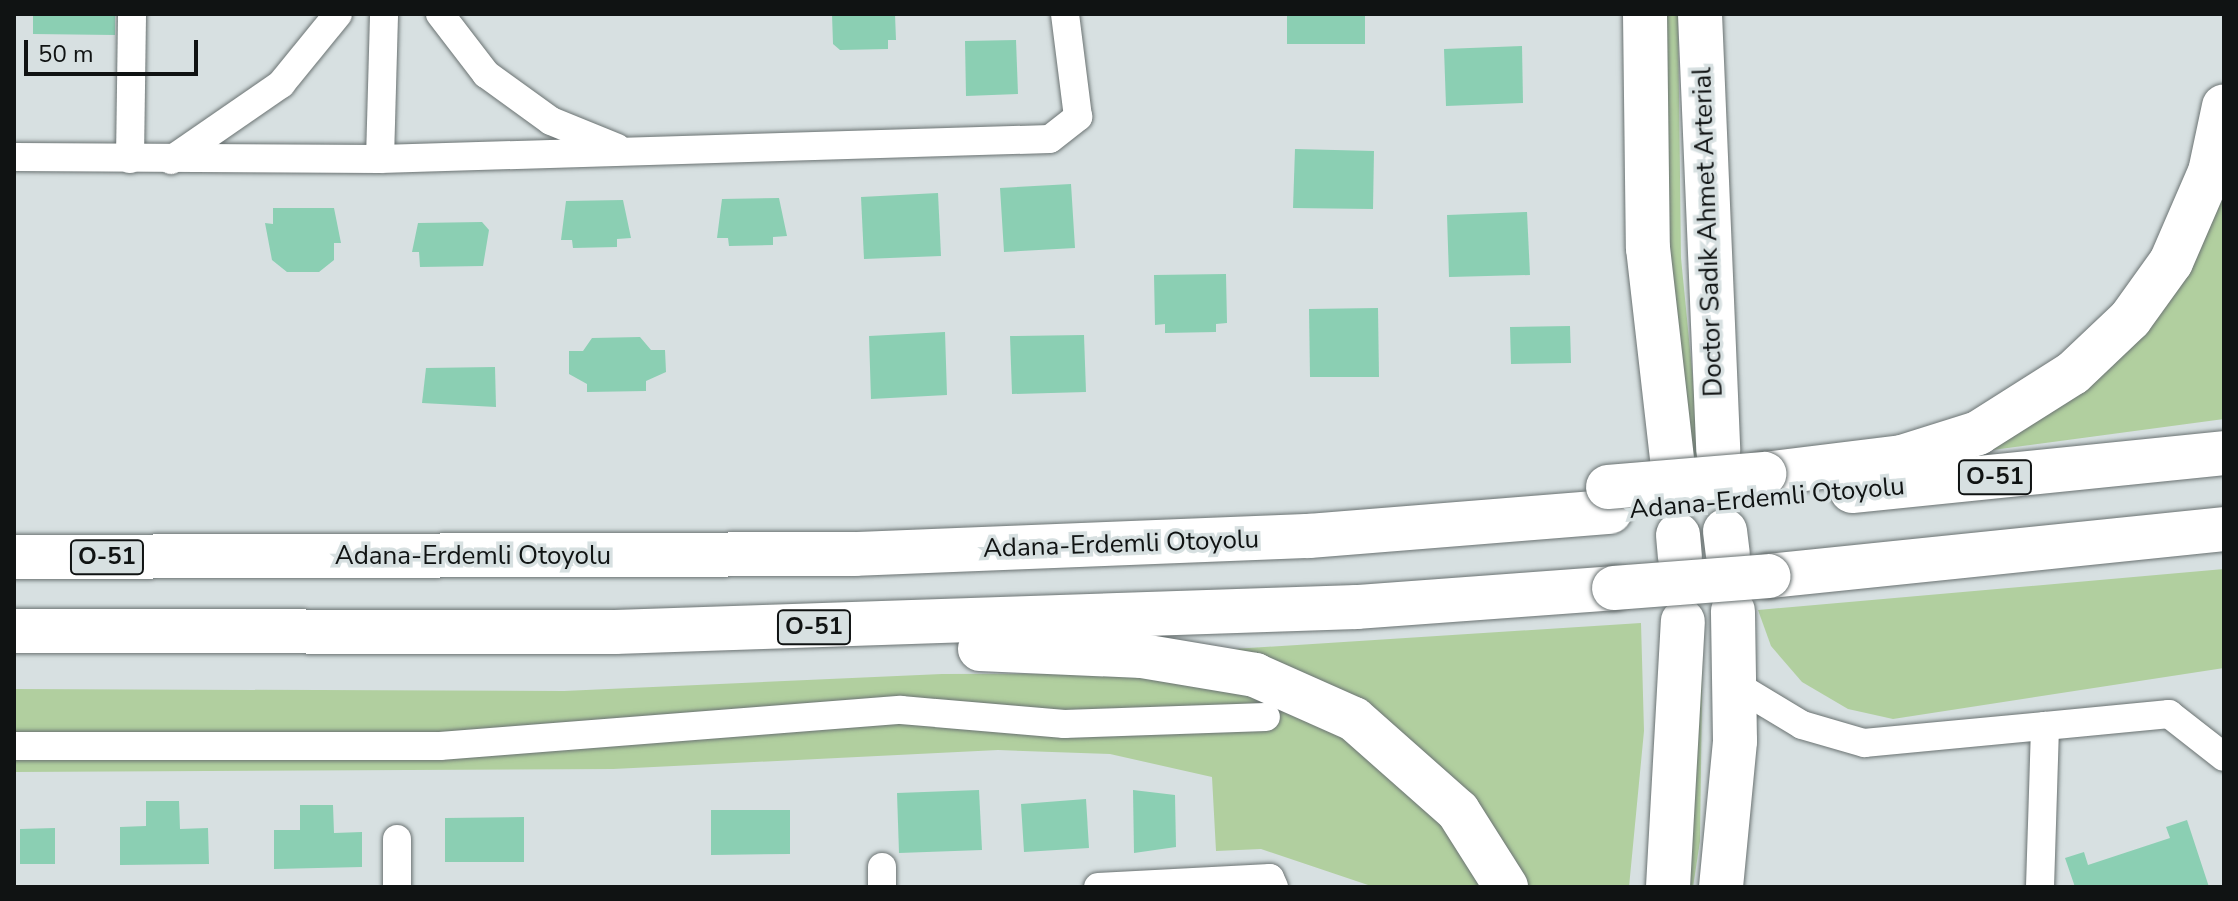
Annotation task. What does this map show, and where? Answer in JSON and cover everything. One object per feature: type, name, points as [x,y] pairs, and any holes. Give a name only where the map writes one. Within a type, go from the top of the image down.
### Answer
[{"type":"main road","name":"Doctor Sadık Ahmet Arterial","points":[[1645,14],[1648,248],[1672,460]]},
{"type":"main road","name":"Doctor Sadık Ahmet Arterial","points":[[1700,14],[1718,451]]},
{"type":"main road","points":[[1765,487],[1902,457],[1978,433],[2073,373],[2130,319],[2171,262],[2210,172],[2224,106]]},
{"type":"main road","name":"Adana-Erdemli Otoyolu","points":[[14,557],[855,554],[1309,536],[1609,500],[2224,453]]},
{"type":"main road","name":"O-51","points":[[14,631],[707,630],[1357,607],[1769,576],[2224,529]]},
{"type":"main road","points":[[2031,550],[2162,561],[2224,553]]},
{"type":"main road","points":[[1721,887],[1734,684],[1733,611]]},
{"type":"main road","points":[[1668,887],[1683,621]]},
{"type":"main road","points":[[14,655],[375,660],[996,648],[1142,656],[1255,675],[1354,719],[1458,811],[1506,887]]},
{"type":"street","points":[[130,159],[132,14]]},
{"type":"street","points":[[171,160],[281,84],[338,14]]},
{"type":"street","points":[[380,159],[384,14]]},
{"type":"street","points":[[440,14],[486,74],[551,121],[625,152]]},
{"type":"street","points":[[14,157],[380,159],[1050,139],[1078,117],[1065,14]]},
{"type":"street","points":[[1734,684],[1802,725],[1864,743],[2169,714],[2224,757]]},
{"type":"street","points":[[14,746],[440,746],[901,710],[1064,724],[1266,717]]},
{"type":"street","points":[[2040,887],[2045,726]]},
{"type":"street","points":[[397,839],[397,887]]},
{"type":"street","points":[[1098,887],[1270,878],[1274,887]]},
{"type":"green space","points":[[1664,14],[1678,14],[1681,258],[1701,461],[1691,461],[1667,259]]},
{"type":"green space","points":[[2224,181],[2224,419],[1962,454],[2113,366],[2195,258]]},
{"type":"green space","points":[[2224,569],[2224,668],[1893,719],[1848,709],[1802,682],[1771,646],[1758,610]]},
{"type":"green space","points":[[1703,620],[1700,841],[1693,887],[1679,887]]},
{"type":"green space","points":[[1641,623],[1644,731],[1629,887],[1528,887],[1513,856],[1450,780],[1218,650]]},
{"type":"green space","points":[[1145,673],[1273,696],[1337,724],[1454,836],[1489,887],[1374,887],[1261,849],[1216,851],[1212,777],[1110,754],[998,750],[613,769],[14,772],[14,689],[564,691],[942,674]]},
{"type":"building","points":[[33,14],[115,14],[115,35],[33,34]]},
{"type":"building","points":[[832,14],[895,14],[896,40],[888,40],[888,49],[840,50],[833,44]]},
{"type":"building","points":[[1287,14],[1365,14],[1365,44],[1287,44]]},
{"type":"building","points":[[1016,40],[1018,94],[966,96],[965,41]]},
{"type":"building","points":[[1522,46],[1523,103],[1446,106],[1444,49]]},
{"type":"building","points":[[1295,149],[1374,151],[1373,209],[1293,208]]},
{"type":"building","points":[[1071,184],[1075,248],[1004,252],[1000,188]]},
{"type":"building","points":[[938,193],[941,256],[864,259],[861,197]]},
{"type":"building","points":[[779,198],[787,236],[773,237],[773,245],[729,246],[728,238],[717,238],[722,199]]},
{"type":"building","points":[[623,200],[631,238],[617,239],[617,247],[573,248],[572,240],[561,240],[566,201]]},
{"type":"building","points":[[273,208],[334,208],[341,243],[334,243],[334,260],[319,272],[287,272],[272,260],[265,223],[273,224]]},
{"type":"building","points":[[1527,212],[1530,275],[1449,277],[1447,215]]},
{"type":"building","points":[[482,222],[489,230],[483,266],[420,267],[419,252],[412,252],[418,223]]},
{"type":"building","points":[[1226,274],[1227,323],[1216,324],[1216,332],[1165,333],[1165,324],[1155,325],[1154,275]]},
{"type":"building","points":[[1378,308],[1379,377],[1310,377],[1309,309]]},
{"type":"building","points":[[1570,326],[1571,363],[1511,364],[1510,327]]},
{"type":"building","points":[[945,332],[947,395],[871,399],[869,336]]},
{"type":"building","points":[[1084,335],[1086,392],[1012,394],[1010,336]]},
{"type":"building","points":[[640,337],[651,350],[665,350],[666,372],[646,381],[646,391],[587,392],[587,384],[569,374],[569,351],[583,351],[592,338]]},
{"type":"building","points":[[495,367],[496,407],[422,403],[426,368]]},
{"type":"building","points":[[979,790],[982,850],[899,853],[897,793]]},
{"type":"building","points":[[1133,790],[1175,795],[1176,847],[1134,853]]},
{"type":"building","points":[[1086,799],[1089,848],[1024,852],[1021,804]]},
{"type":"building","points":[[146,801],[179,801],[180,829],[208,828],[209,864],[120,865],[120,827],[146,826]]},
{"type":"building","points":[[300,805],[333,805],[334,833],[362,832],[362,867],[274,869],[274,830],[300,830]]},
{"type":"building","points":[[711,810],[790,810],[790,854],[711,855]]},
{"type":"building","points":[[524,817],[524,862],[445,862],[445,818]]},
{"type":"building","points":[[2187,820],[2209,887],[2075,887],[2065,858],[2084,852],[2088,865],[2170,838],[2166,827]]},
{"type":"building","points":[[55,828],[55,864],[20,864],[20,829]]},
{"type":"tunnel","points":[[1672,460],[1678,535]]}]
